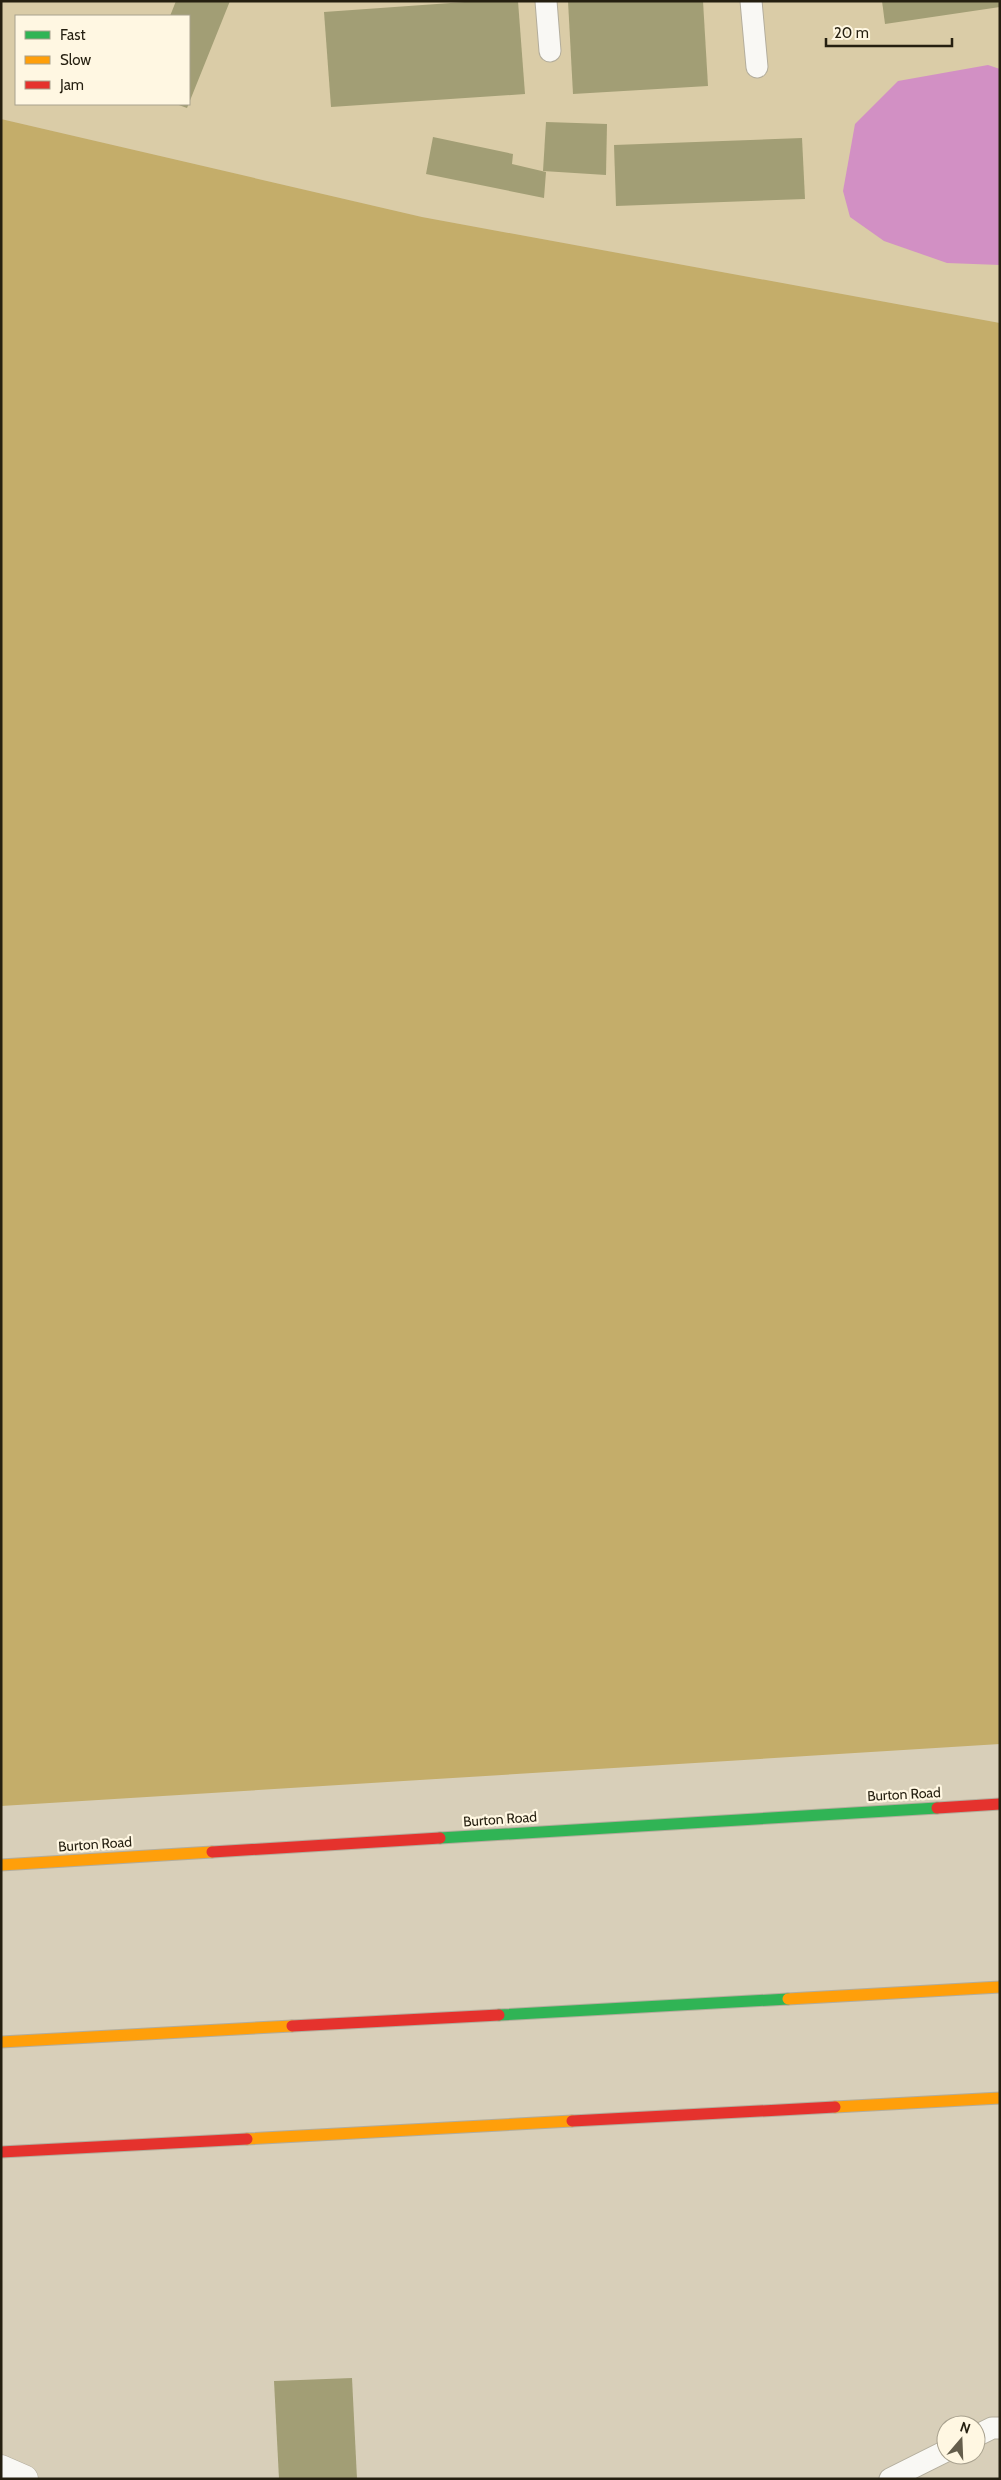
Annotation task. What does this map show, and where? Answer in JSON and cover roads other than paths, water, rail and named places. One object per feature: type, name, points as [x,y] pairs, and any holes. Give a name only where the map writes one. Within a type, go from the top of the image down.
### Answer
[{"type":"main road","name":"Burton Road","points":[[1,1865],[1000,1804]]},
{"type":"main road","points":[[1,2042],[1000,1987]]},
{"type":"main road","points":[[1,2152],[1000,2098]]},
{"type":"street","points":[[1,2469],[24,2479]]},
{"type":"lane","points":[[546,1],[550,50]]},
{"type":"lane","points":[[751,1],[757,67]]},
{"type":"lane","points":[[986,2431],[992,2428],[1000,2428]]},
{"type":"lane","points":[[890,2479],[936,2456]]}]
